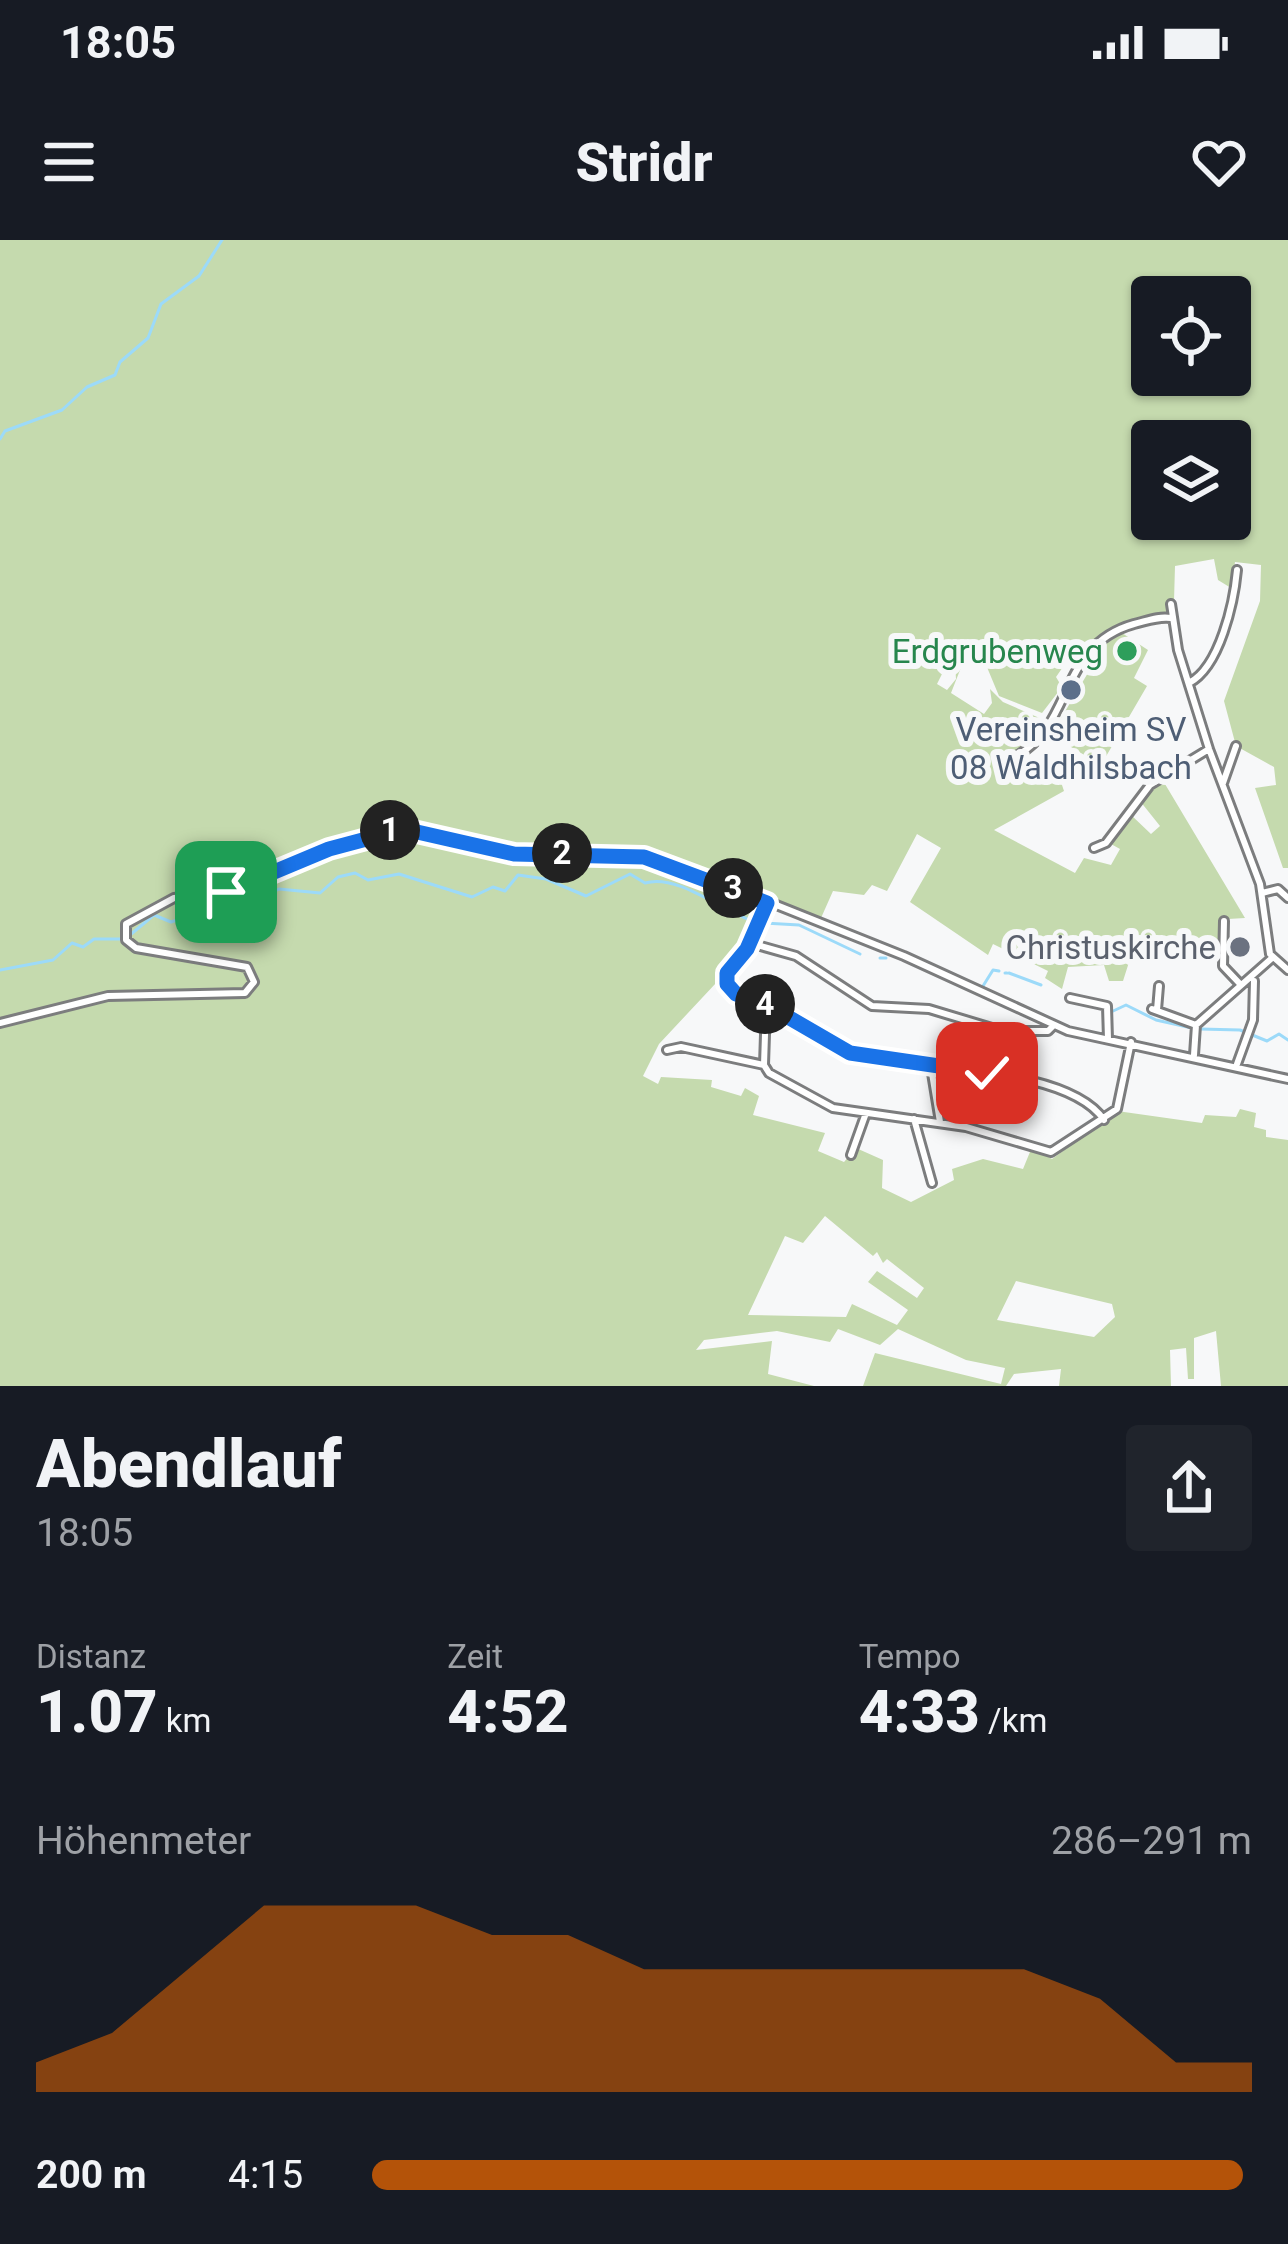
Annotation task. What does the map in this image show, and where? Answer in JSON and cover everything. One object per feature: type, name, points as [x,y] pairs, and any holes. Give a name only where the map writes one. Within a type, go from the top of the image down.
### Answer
[{"type":"street","points":[[1189,682],[1211,660],[1234,602],[1238,570]]},
{"type":"street","points":[[1171,604],[1209,749],[1262,892],[1272,958],[1288,970]]},
{"type":"street","points":[[1018,755],[1042,737],[1072,674],[1104,634],[1172,618]]},
{"type":"street","points":[[1223,783],[1236,746]]},
{"type":"street","points":[[1094,848],[1107,842],[1154,782],[1209,749]]},
{"type":"street","points":[[0,1023],[117,995],[245,993],[254,982],[247,967],[136,948],[126,940],[126,924],[169,900],[231,891],[288,864],[387,830],[424,831],[514,854],[644,857],[924,964],[1054,1026],[1288,1079]]},
{"type":"street","points":[[1262,892],[1278,889],[1288,898]]},
{"type":"street","points":[[767,903],[750,943],[727,972],[727,984],[736,994],[766,1004],[850,1053],[930,1061],[1065,1092],[1092,1107],[1103,1120]]},
{"type":"street","points":[[1224,921],[1223,968],[1241,985]]},
{"type":"street","points":[[750,943],[796,956],[874,1006],[923,1008],[1002,1031],[1048,1031],[1054,1026]]},
{"type":"street","points":[[1194,1055],[1196,1025],[1253,980],[1272,958]]},
{"type":"street","points":[[1237,1064],[1256,996],[1253,980]]},
{"type":"street","points":[[1159,986],[1155,1011],[1196,1025]]},
{"type":"street","points":[[1070,998],[1107,1006],[1108,1039]]},
{"type":"street","points":[[764,1065],[766,1004]]},
{"type":"street","points":[[667,1050],[681,1047],[764,1065],[815,1101],[1022,1140],[1051,1152],[1103,1120],[1122,1100],[1131,1042]]},
{"type":"street","points":[[930,1061],[940,1123]]},
{"type":"street","points":[[851,1155],[866,1113]]},
{"type":"street","points":[[914,1119],[932,1183]]},
{"type":"green space","points":[[0,240],[1288,240],[1288,868],[1283,868],[1255,788],[1276,785],[1274,767],[1236,746],[1224,701],[1260,601],[1261,565],[1235,562],[1231,588],[1218,580],[1214,559],[1175,566],[1174,601],[1167,613],[1105,631],[1084,652],[1076,648],[1056,677],[1062,687],[1042,713],[999,696],[979,648],[968,663],[947,664],[937,684],[947,690],[956,679],[955,665],[962,665],[951,693],[984,714],[992,703],[990,689],[1003,702],[1044,720],[1046,725],[1021,755],[1059,776],[1064,791],[994,830],[1075,873],[1084,858],[1111,865],[1120,849],[1111,844],[1130,814],[1151,834],[1160,826],[1140,801],[1162,779],[1245,918],[1228,919],[1216,947],[1194,944],[1130,959],[1123,981],[1109,981],[1104,965],[1068,967],[1062,989],[1045,978],[1048,971],[993,944],[988,955],[910,902],[941,848],[917,834],[887,891],[872,885],[864,895],[833,891],[817,927],[769,907],[759,914],[745,952],[659,1044],[643,1076],[658,1084],[661,1077],[712,1080],[711,1087],[741,1096],[745,1088],[759,1096],[753,1115],[825,1133],[818,1151],[844,1162],[856,1148],[883,1160],[882,1188],[911,1202],[954,1180],[952,1169],[983,1159],[1023,1169],[1032,1147],[1052,1159],[1117,1111],[1202,1123],[1205,1115],[1236,1117],[1240,1109],[1256,1113],[1254,1127],[1266,1130],[1266,1137],[1288,1140],[1288,1386],[1221,1386],[1216,1331],[1194,1338],[1194,1379],[1188,1379],[1186,1348],[1170,1350],[1171,1386],[1059,1386],[1061,1369],[1014,1374],[1006,1386],[863,1386],[875,1353],[1001,1384],[1005,1368],[966,1360],[898,1329],[880,1345],[838,1329],[830,1342],[777,1331],[704,1340],[696,1350],[772,1341],[768,1374],[814,1386],[0,1386]],"holes":[[[825,1216],[873,1256],[877,1252],[883,1263],[887,1259],[924,1288],[917,1298],[877,1271],[868,1282],[908,1310],[897,1325],[852,1304],[846,1317],[748,1315],[785,1236],[803,1243]],[[1016,1281],[1112,1304],[1115,1317],[1094,1337],[997,1320]]]},
{"type":"green space","points":[[1144,624],[1122,633],[1148,650],[1134,678],[1147,686],[1101,765],[1051,735],[1098,656],[1094,648],[1114,631]]},
{"type":"waterway","points":[[0,439],[5,431],[62,410],[87,387],[115,375],[120,362],[148,338],[161,304],[199,276],[222,240]]},
{"type":"waterway","points":[[130,935],[154,915],[171,922],[209,911],[234,913],[279,889],[320,893],[338,877],[355,873],[368,880],[399,874],[472,897],[493,887],[505,891],[518,875],[546,879],[586,896],[630,874],[645,883],[686,888],[755,922]]},
{"type":"waterway","points":[[764,923],[799,925],[860,954]]},
{"type":"waterway","points":[[0,970],[53,960],[72,943],[83,947],[94,939],[122,939]]},
{"type":"waterway","points":[[880,958],[886,958]]},
{"type":"waterway","points":[[983,986],[993,970],[999,971]]},
{"type":"waterway","points":[[1009,973],[1041,985]]},
{"type":"waterway","points":[[1111,1012],[1126,1005],[1156,1020],[1192,1028]]},
{"type":"waterway","points":[[1200,1029],[1240,1030],[1267,1041],[1279,1034],[1288,1040]]},
{"type":"place","name":"Erdgrubenweg","points":[[1127,651]]},
{"type":"place","name":"Vereinsheim SV 08 Waldhilsbach","points":[[1071,690]]},
{"type":"place","name":"Christuskirche","points":[[1240,947]]},
{"type":"route","points":[[226,892],[288,864],[393,829],[424,831],[514,854],[591,852],[644,857],[695,872],[767,903],[747,949],[727,973],[731,991],[756,999],[852,1054],[936,1062],[987,1073]]}]
